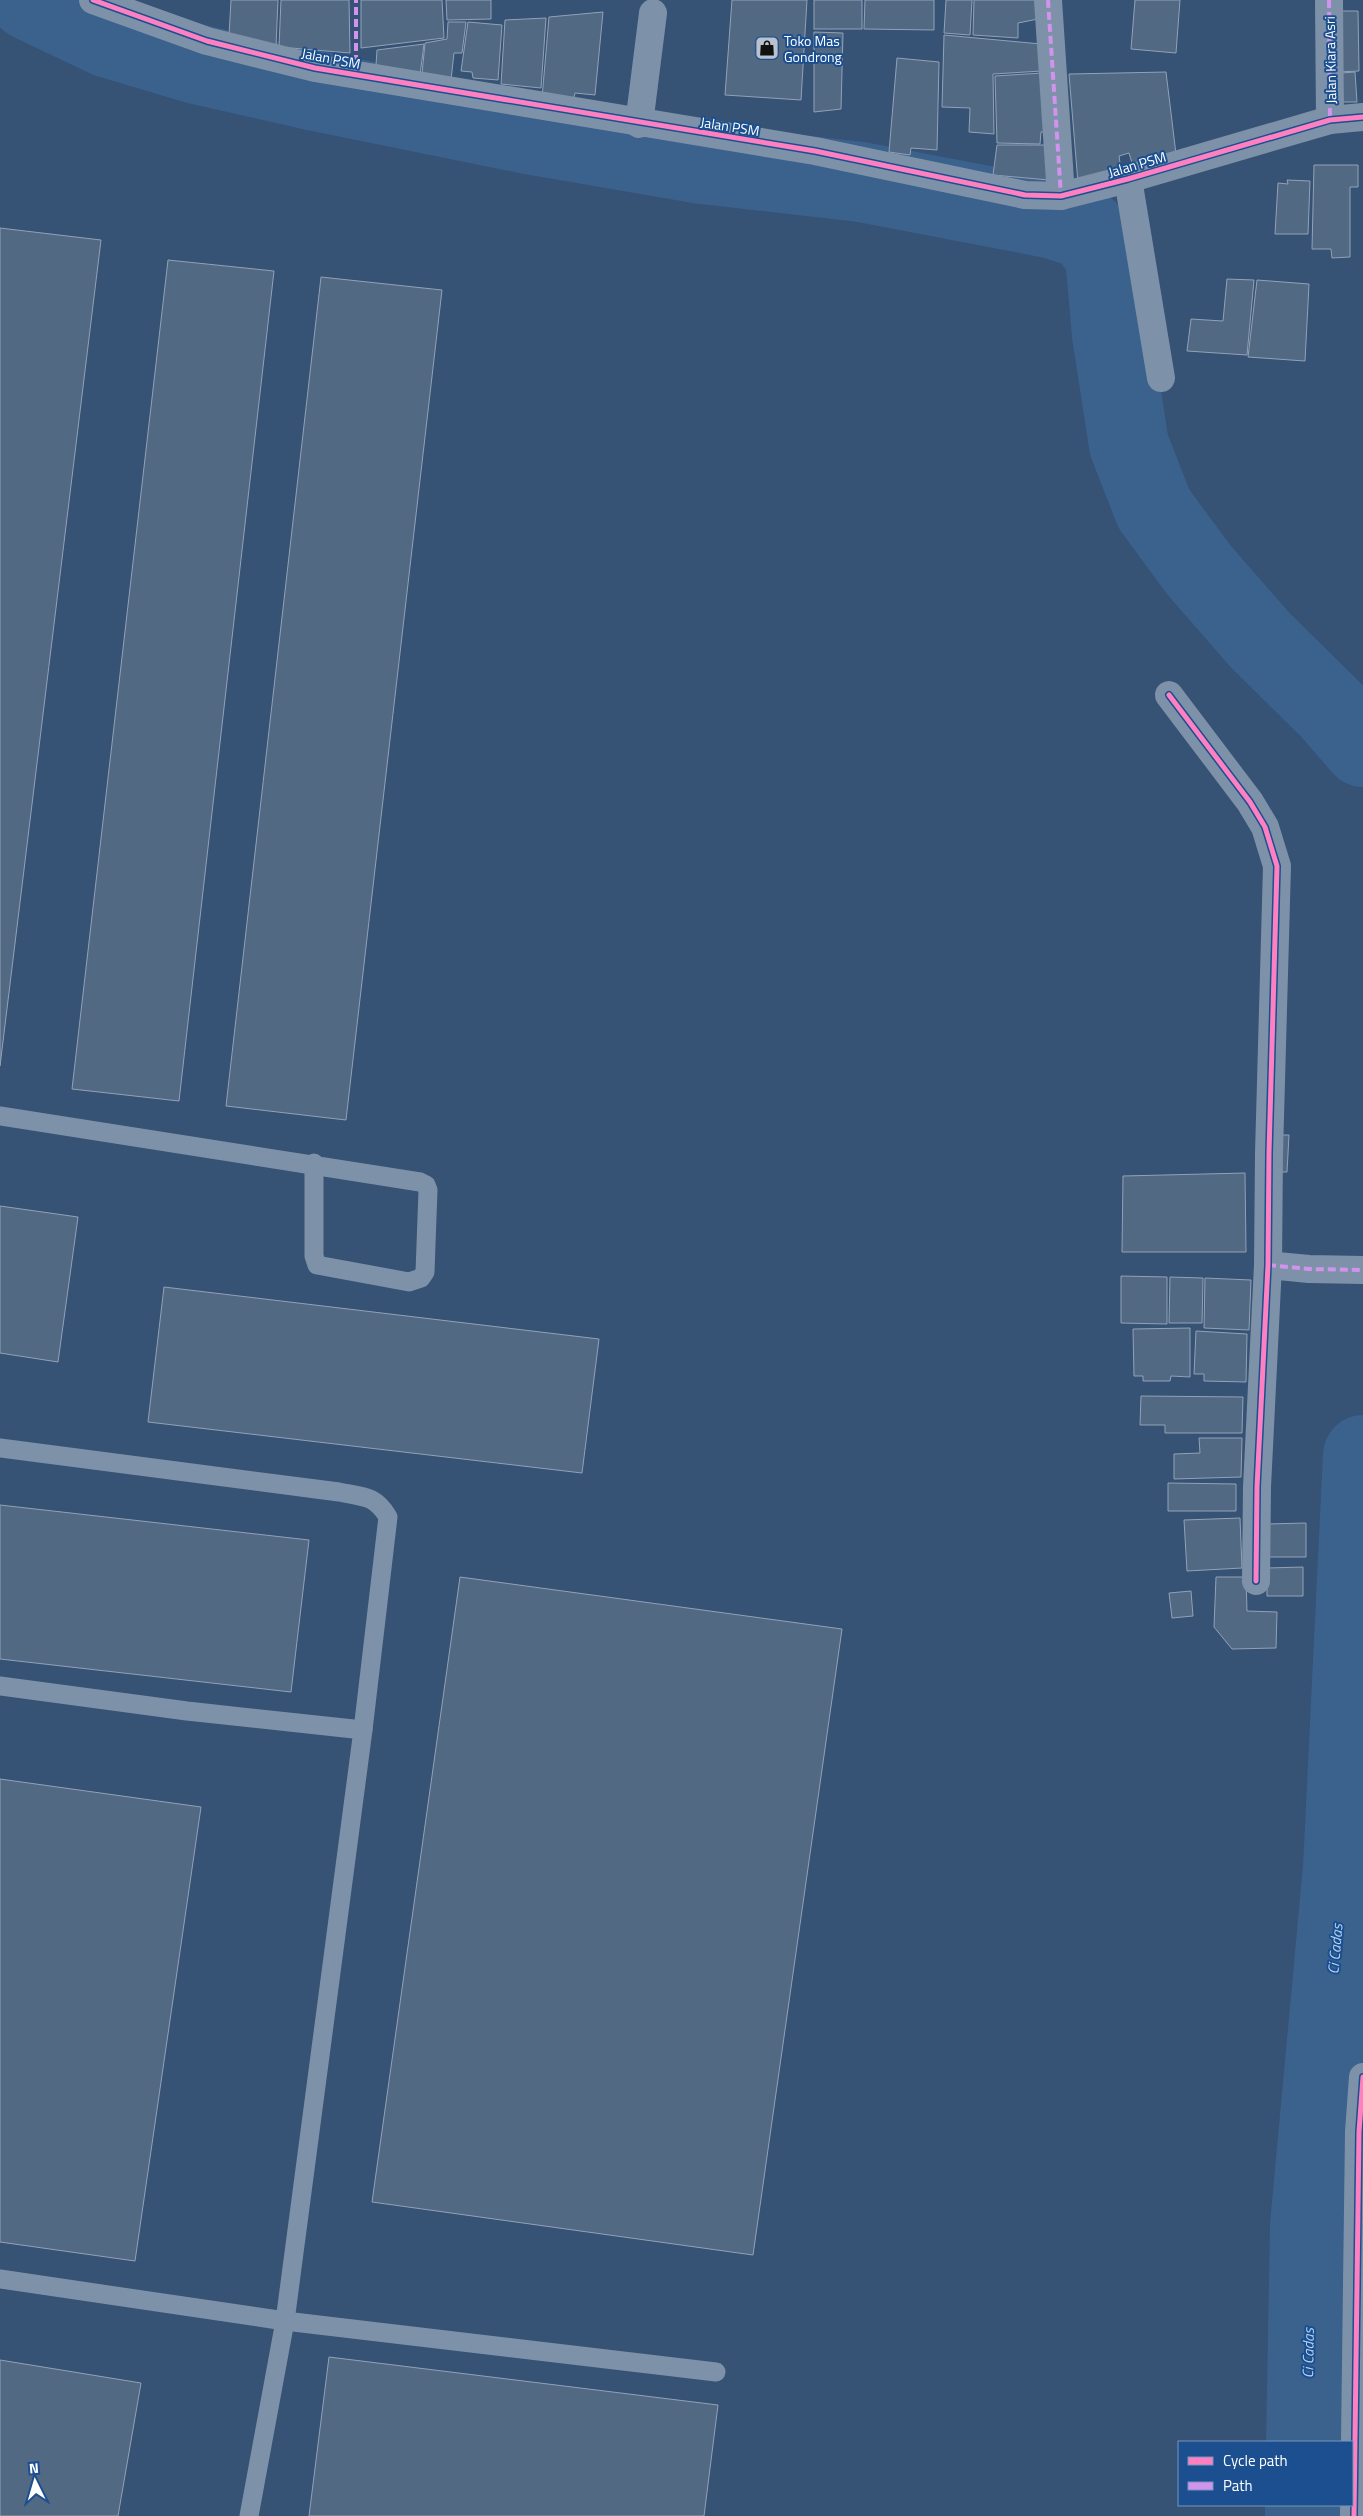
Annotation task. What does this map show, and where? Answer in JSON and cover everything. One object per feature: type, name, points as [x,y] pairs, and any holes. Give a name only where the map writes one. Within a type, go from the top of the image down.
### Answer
[{"type":"street","name":"Jalan PSM","points":[[93,0],[207,41],[315,68],[639,124],[815,151],[1025,195],[1061,196],[1128,179],[1330,120],[1361,117]]},
{"type":"street","points":[[1048,0],[1061,196]]},
{"type":"street","name":"Jalan Kiara Asri","points":[[1329,0],[1330,120]]},
{"type":"street","points":[[639,124],[654,14]]},
{"type":"street","points":[[1128,179],[1161,378]]},
{"type":"street","points":[[1169,695],[1250,802],[1265,827],[1277,866],[1269,1153],[1268,1265],[1258,1478],[1256,1581]]},
{"type":"street","points":[[1268,1265],[1309,1269],[1363,1270]]},
{"type":"street","points":[[1354,2516],[1359,2132],[1363,2077]]},
{"type":"lane","points":[[0,1116],[314,1163],[420,1182],[426,1185],[428,1190],[425,1272],[421,1278],[409,1282],[317,1265],[314,1256],[314,1163]]},
{"type":"lane","points":[[0,1448],[339,1492],[371,1498],[381,1506],[388,1517],[363,1730],[285,2321],[249,2516]]},
{"type":"lane","points":[[0,1686],[363,1730]]},
{"type":"lane","points":[[0,2279],[285,2321],[716,2372]]},
{"type":"building","points":[[231,0],[278,0],[276,46],[229,36]]},
{"type":"building","points":[[281,0],[349,0],[350,53],[279,47]]},
{"type":"building","points":[[361,0],[442,0],[444,38],[361,48]]},
{"type":"building","points":[[446,0],[491,0],[491,19],[447,20]]},
{"type":"building","name":"Toko Mas Gondrong","points":[[732,0],[807,0],[801,100],[725,95]]},
{"type":"building","points":[[814,0],[862,0],[862,29],[814,29]]},
{"type":"building","points":[[865,0],[934,0],[934,30],[864,29]]},
{"type":"building","points":[[946,0],[972,0],[970,35],[944,33]]},
{"type":"building","points":[[974,0],[1037,0],[1038,19],[1018,23],[1018,38],[973,35]]},
{"type":"building","points":[[1135,0],[1180,0],[1176,53],[1131,49]]},
{"type":"building","points":[[1337,11],[1358,11],[1359,71],[1338,72]]},
{"type":"building","points":[[603,12],[595,95],[575,93],[573,102],[542,98],[549,17]]},
{"type":"building","points":[[546,18],[541,88],[501,84],[505,20]]},
{"type":"building","points":[[448,22],[466,22],[462,53],[454,53],[451,80],[422,74],[425,43],[447,39]]},
{"type":"building","points":[[468,22],[502,25],[498,80],[473,78],[472,72],[461,71]]},
{"type":"building","points":[[814,32],[843,33],[841,109],[814,112]]},
{"type":"building","points":[[944,35],[1041,44],[1042,71],[993,74],[994,134],[969,132],[970,108],[942,107]]},
{"type":"building","points":[[424,44],[420,75],[376,65],[377,50]]},
{"type":"building","points":[[897,58],[939,62],[937,150],[911,148],[910,155],[889,152]]},
{"type":"building","points":[[1166,72],[1176,154],[1133,166],[1129,153],[1119,156],[1121,170],[1078,183],[1069,74]]},
{"type":"building","points":[[1355,72],[1357,102],[1343,102],[1341,73]]},
{"type":"building","points":[[1042,73],[1046,132],[1041,132],[1040,144],[997,143],[995,76]]},
{"type":"building","points":[[997,145],[1046,145],[1049,180],[993,175]]},
{"type":"building","points":[[1314,165],[1358,165],[1358,187],[1350,187],[1350,257],[1332,258],[1331,249],[1312,249]]},
{"type":"building","points":[[1287,180],[1310,181],[1308,234],[1275,234],[1278,183],[1288,184]]},
{"type":"building","points":[[0,228],[101,240],[0,1066]]},
{"type":"building","points":[[168,260],[274,271],[179,1101],[72,1089]]},
{"type":"building","points":[[321,277],[442,290],[346,1120],[226,1106]]},
{"type":"building","points":[[1227,279],[1254,280],[1247,355],[1187,351],[1191,319],[1223,321]]},
{"type":"building","points":[[1257,280],[1309,284],[1305,361],[1248,357]]},
{"type":"building","points":[[1278,1135],[1289,1135],[1287,1172],[1276,1172]]},
{"type":"building","points":[[1245,1173],[1246,1252],[1122,1252],[1123,1176]]},
{"type":"building","points":[[0,1206],[78,1217],[58,1362],[0,1353]]},
{"type":"building","points":[[1121,1276],[1167,1277],[1167,1324],[1121,1323]]},
{"type":"building","points":[[1170,1277],[1203,1278],[1202,1323],[1169,1323]]},
{"type":"building","points":[[1205,1278],[1251,1280],[1249,1330],[1204,1328]]},
{"type":"building","points":[[164,1287],[599,1339],[582,1473],[148,1422]]},
{"type":"building","points":[[1190,1328],[1190,1377],[1171,1376],[1170,1381],[1143,1381],[1143,1376],[1134,1376],[1133,1329]]},
{"type":"building","points":[[1196,1331],[1247,1334],[1246,1382],[1204,1381],[1204,1374],[1194,1374]]},
{"type":"building","points":[[1141,1396],[1243,1397],[1242,1433],[1165,1433],[1165,1425],[1140,1425]]},
{"type":"building","points":[[1199,1438],[1242,1438],[1241,1477],[1174,1479],[1174,1454],[1200,1453]]},
{"type":"building","points":[[1168,1483],[1236,1484],[1236,1511],[1168,1511]]},
{"type":"building","points":[[0,1505],[309,1540],[291,1692],[0,1659]]},
{"type":"building","points":[[1240,1518],[1242,1568],[1187,1571],[1184,1520]]},
{"type":"building","points":[[1306,1523],[1306,1557],[1268,1557],[1267,1524]]},
{"type":"building","points":[[1303,1567],[1303,1596],[1267,1596],[1267,1568]]},
{"type":"building","points":[[460,1577],[842,1629],[753,2255],[372,2202]]},
{"type":"building","points":[[1216,1577],[1246,1577],[1247,1611],[1277,1612],[1276,1648],[1232,1649],[1214,1627]]},
{"type":"building","points":[[1191,1591],[1193,1616],[1172,1618],[1169,1593]]},
{"type":"building","points":[[0,1779],[201,1807],[135,2261],[0,2242]]},
{"type":"building","points":[[329,2357],[718,2405],[704,2516],[309,2516]]},
{"type":"building","points":[[0,2360],[141,2383],[118,2516],[0,2516]]},
{"type":"waterway","points":[[29,0],[109,38],[196,64],[311,90],[528,134],[702,164],[861,182],[1054,219],[1087,230],[1105,256],[1112,335],[1129,445],[1154,509],[1199,570],[1260,640],[1331,710],[1363,747]]},
{"type":"waterway","name":"Ci Cadas","points":[[1306,2441],[1310,2225],[1343,1867],[1363,1455]]},
{"type":"waterway","name":"Ci Cadas","points":[[1305,2506],[1305,2516]]},
{"type":"marked path","points":[[356,0],[356,75]]},
{"type":"marked path","points":[[1048,0],[1061,196]]},
{"type":"marked path","points":[[1329,0],[1330,120]]},
{"type":"marked path","points":[[1268,1265],[1309,1269],[1363,1270]]},
{"type":"cycle path","points":[[93,0],[207,41],[315,68],[815,151],[1025,195],[1061,196],[1128,179],[1330,120],[1363,117]]},
{"type":"cycle path","points":[[1169,695],[1250,802],[1265,827],[1277,866],[1269,1153],[1268,1265],[1257,1487],[1256,1581]]},
{"type":"cycle path","points":[[1354,2516],[1359,2132],[1363,2077]]},
{"type":"place","name":"Toko Mas Gondrong","points":[[767,48]]}]
